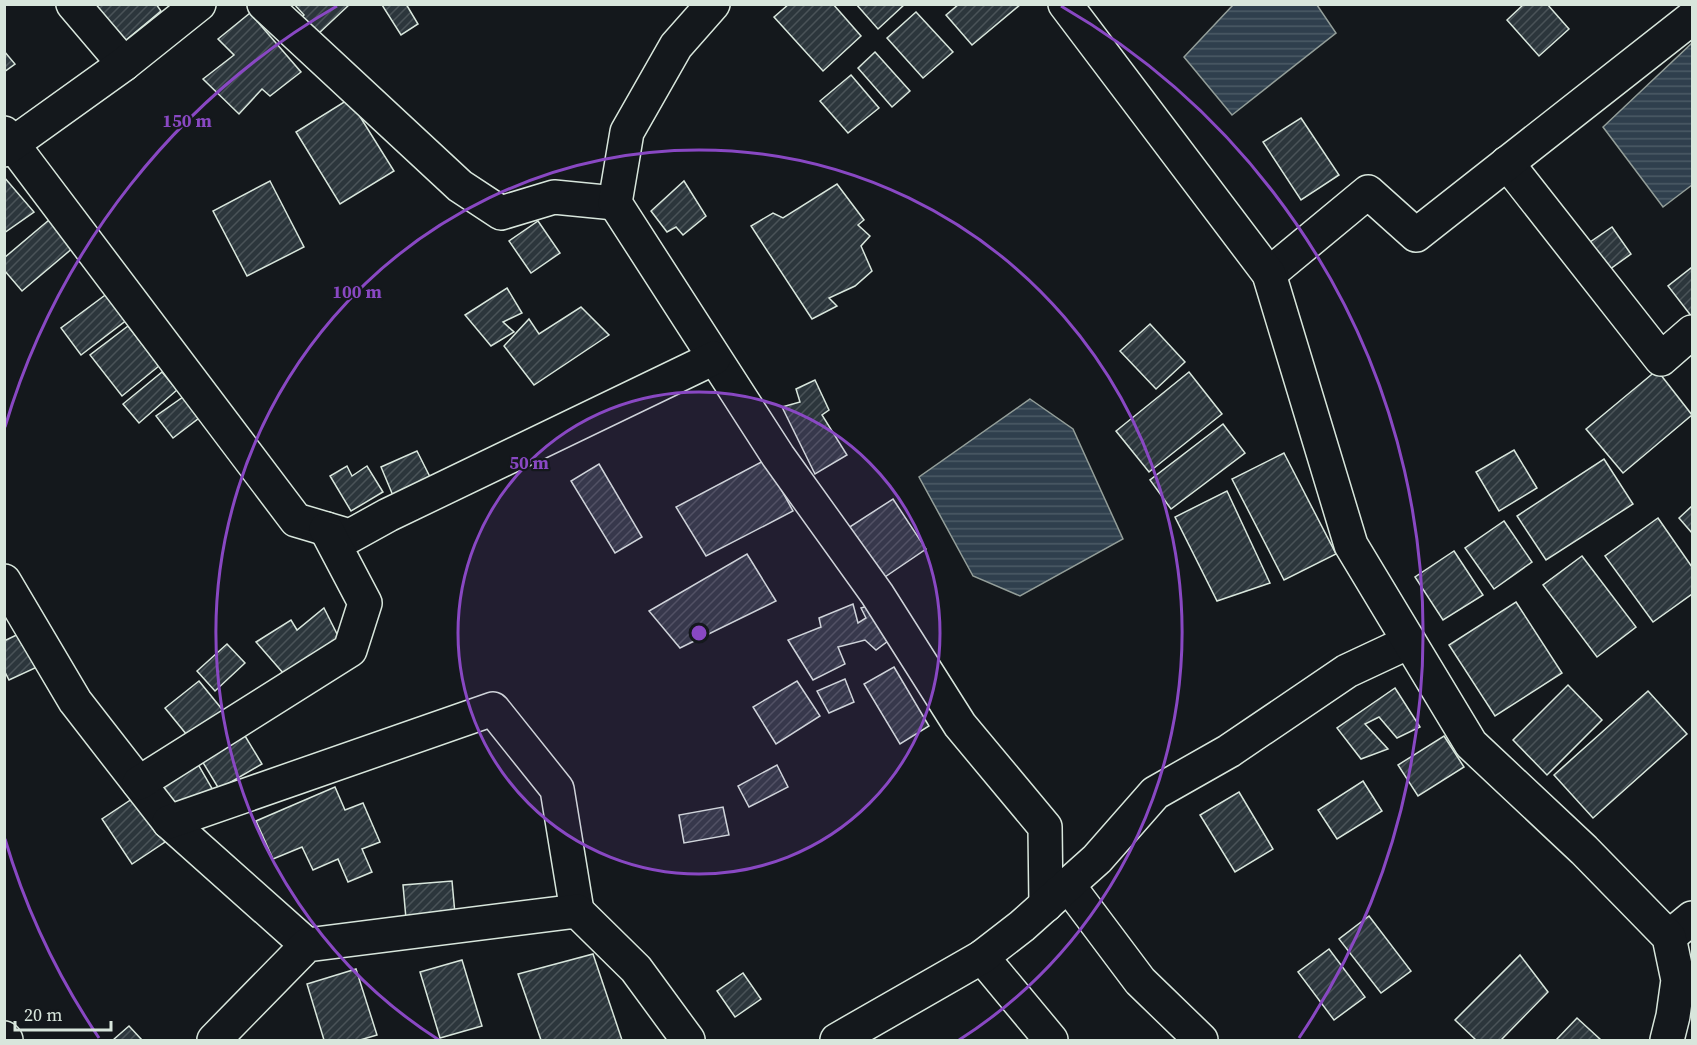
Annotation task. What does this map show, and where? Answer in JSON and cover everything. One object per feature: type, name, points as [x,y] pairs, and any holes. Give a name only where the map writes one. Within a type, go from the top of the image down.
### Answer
[{"type":"street","points":[[73,4],[124,64]]},
{"type":"street","points":[[199,4],[124,64],[7,142],[296,520],[350,536],[388,515],[714,358]]},
{"type":"street","points":[[264,4],[459,186],[501,213],[554,197],[615,203]]},
{"type":"street","points":[[712,4],[676,46],[627,132],[615,203],[778,456],[877,594],[960,725],[1045,827],[1057,895],[1201,1041]]},
{"type":"street","points":[[1065,4],[1269,274],[1351,545],[1470,744],[1584,850],[1681,928],[1678,980],[1667,1041]]},
{"type":"street","points":[[1269,274],[1368,192],[1416,235],[1692,18]]},
{"type":"street","points":[[1507,163],[1661,359],[1692,332]]},
{"type":"street","points":[[139,783],[350,650],[365,603],[326,529]]},
{"type":"street","points":[[4,581],[75,701],[169,822],[307,945]]},
{"type":"street","points":[[837,1041],[982,957],[1022,926],[1098,859],[1155,793],[1229,751],[1347,670],[1409,642]]},
{"type":"street","points":[[169,822],[493,709],[557,789],[577,911],[636,969],[688,1041]]},
{"type":"street","points":[[214,1041],[307,945],[577,911]]},
{"type":"street","points":[[982,957],[1051,1041]]},
{"type":"water","points":[[1233,5],[1317,5],[1336,33],[1232,115],[1184,57]]},
{"type":"water","points":[[1692,43],[1692,185],[1663,207],[1603,127]]},
{"type":"water","points":[[1030,399],[1073,429],[1123,539],[1020,596],[973,576],[919,477]]},
{"type":"building","points":[[88,4],[156,4],[161,11],[120,45]]},
{"type":"building","points":[[294,4],[350,4],[317,35],[301,18],[304,15]]},
{"type":"building","points":[[406,4],[418,24],[401,35],[382,5]]},
{"type":"building","points":[[789,4],[833,4],[861,36],[823,71],[774,17]]},
{"type":"building","points":[[856,4],[905,4],[878,29]]},
{"type":"building","points":[[959,4],[1021,4],[972,45],[946,15]]},
{"type":"building","points":[[1524,4],[1547,4],[1569,29],[1539,56],[1507,20]]},
{"type":"building","points":[[916,12],[953,52],[923,78],[887,38]]},
{"type":"building","points":[[250,13],[301,72],[270,96],[262,89],[239,114],[203,79],[234,55],[218,39]]},
{"type":"building","points":[[4,51],[15,64],[4,72]]},
{"type":"building","points":[[875,52],[910,91],[892,107],[858,68]]},
{"type":"building","points":[[851,75],[879,108],[848,133],[820,101]]},
{"type":"building","points":[[349,99],[394,171],[340,204],[296,132]]},
{"type":"building","points":[[1301,118],[1339,175],[1301,200],[1263,142]]},
{"type":"building","points":[[4,177],[34,212],[4,233]]},
{"type":"building","points":[[270,181],[304,247],[247,276],[213,211]]},
{"type":"building","points":[[684,181],[706,216],[683,235],[676,227],[667,232],[651,211]]},
{"type":"building","points":[[837,184],[864,220],[858,225],[870,236],[861,246],[872,271],[855,286],[829,298],[837,306],[812,319],[751,226],[773,213],[783,218]]},
{"type":"building","points":[[49,220],[74,247],[22,291],[4,270],[4,258]]},
{"type":"building","points":[[538,221],[560,253],[531,273],[509,241]]},
{"type":"building","points":[[1612,227],[1631,254],[1599,277],[1580,249]]},
{"type":"building","points":[[1691,268],[1692,270],[1692,317],[1668,286]]},
{"type":"building","points":[[507,288],[522,313],[503,322],[514,332],[491,346],[465,315]]},
{"type":"building","points":[[108,293],[128,319],[81,355],[61,328]]},
{"type":"building","points":[[581,307],[609,335],[534,385],[504,346],[529,319],[539,334]]},
{"type":"building","points":[[1150,324],[1185,362],[1156,389],[1120,351]]},
{"type":"building","points":[[128,326],[159,366],[122,396],[90,355]]},
{"type":"building","points":[[1657,370],[1692,415],[1623,473],[1586,429]]},
{"type":"building","points":[[162,372],[177,390],[139,423],[123,404]]},
{"type":"building","points":[[1189,372],[1222,414],[1149,472],[1116,431]]},
{"type":"building","points":[[815,380],[829,410],[822,415],[847,455],[815,474],[782,407],[800,402],[796,389]]},
{"type":"building","points":[[183,397],[199,418],[173,438],[156,416]]},
{"type":"building","points":[[1223,424],[1245,453],[1171,509],[1150,480]]},
{"type":"building","points":[[1514,450],[1537,488],[1499,511],[1476,472]]},
{"type":"building","points":[[417,451],[432,481],[394,498],[381,467]]},
{"type":"building","points":[[1284,453],[1336,554],[1284,580],[1232,479]]},
{"type":"building","points":[[1604,459],[1633,504],[1546,560],[1517,516]]},
{"type":"building","points":[[765,460],[793,511],[706,556],[676,507]]},
{"type":"building","points":[[599,464],[642,537],[615,553],[571,481]]},
{"type":"building","points":[[347,466],[352,476],[367,466],[383,492],[351,511],[330,476]]},
{"type":"building","points":[[1227,491],[1270,583],[1217,601],[1175,517]]},
{"type":"building","points":[[893,499],[926,549],[879,581],[845,530]]},
{"type":"building","points":[[1692,506],[1692,533],[1679,518]]},
{"type":"building","points":[[1658,518],[1692,567],[1692,594],[1653,622],[1605,556]]},
{"type":"building","points":[[1504,521],[1532,562],[1494,589],[1465,548]]},
{"type":"building","points":[[1454,551],[1483,595],[1443,620],[1415,577]]},
{"type":"building","points":[[747,554],[776,601],[680,648],[649,611]]},
{"type":"building","points":[[1582,556],[1636,627],[1597,657],[1543,585]]},
{"type":"building","points":[[1516,602],[1562,673],[1495,716],[1449,645]]},
{"type":"building","points":[[853,604],[858,623],[866,618],[861,608],[875,604],[892,638],[876,650],[865,640],[838,647],[845,664],[813,680],[788,640],[821,627],[819,618]]},
{"type":"building","points":[[324,608],[342,644],[284,674],[256,642],[291,620],[297,630]]},
{"type":"building","points":[[29,629],[48,662],[9,680],[4,670],[4,641]]},
{"type":"building","points":[[227,644],[245,663],[215,691],[197,671]]},
{"type":"building","points":[[894,667],[929,726],[900,744],[864,684]]},
{"type":"building","points":[[845,679],[854,702],[829,713],[817,691]]},
{"type":"building","points":[[199,681],[225,713],[191,740],[165,708]]},
{"type":"building","points":[[797,681],[820,716],[776,744],[753,707]]},
{"type":"building","points":[[1568,685],[1602,720],[1547,775],[1513,740]]},
{"type":"building","points":[[1395,688],[1420,727],[1397,738],[1379,717],[1365,724],[1388,749],[1361,759],[1337,728]]},
{"type":"building","points":[[1648,691],[1687,734],[1593,818],[1554,775]]},
{"type":"building","points":[[239,726],[262,764],[219,789],[196,751]]},
{"type":"building","points":[[1444,736],[1464,767],[1418,796],[1398,765]]},
{"type":"building","points":[[195,759],[214,792],[168,815],[149,785]]},
{"type":"building","points":[[777,765],[788,787],[749,807],[738,786]]},
{"type":"building","points":[[1363,781],[1382,811],[1337,839],[1318,810]]},
{"type":"building","points":[[335,787],[345,810],[363,803],[380,842],[362,849],[372,872],[348,882],[338,859],[313,870],[302,847],[273,859],[256,821]]},
{"type":"building","points":[[1239,792],[1273,849],[1235,872],[1200,815]]},
{"type":"building","points":[[135,797],[165,842],[132,864],[102,819]]},
{"type":"building","points":[[723,807],[729,835],[684,843],[679,815]]},
{"type":"building","points":[[452,881],[456,925],[407,930],[403,885]]},
{"type":"building","points":[[1369,916],[1411,971],[1381,993],[1339,939]]},
{"type":"building","points":[[1329,949],[1365,997],[1334,1020],[1298,972]]},
{"type":"building","points":[[593,954],[622,1040],[541,1040],[518,974]]},
{"type":"building","points":[[1520,955],[1548,992],[1501,1040],[1476,1040],[1455,1020]]},
{"type":"building","points":[[462,960],[482,1026],[440,1038],[420,972]]},
{"type":"building","points":[[356,969],[377,1035],[360,1040],[324,1040],[307,984]]},
{"type":"building","points":[[743,973],[761,999],[735,1017],[717,991]]},
{"type":"building","points":[[1577,1018],[1601,1040],[1556,1040]]},
{"type":"building","points":[[129,1026],[142,1040],[113,1040]]}]
